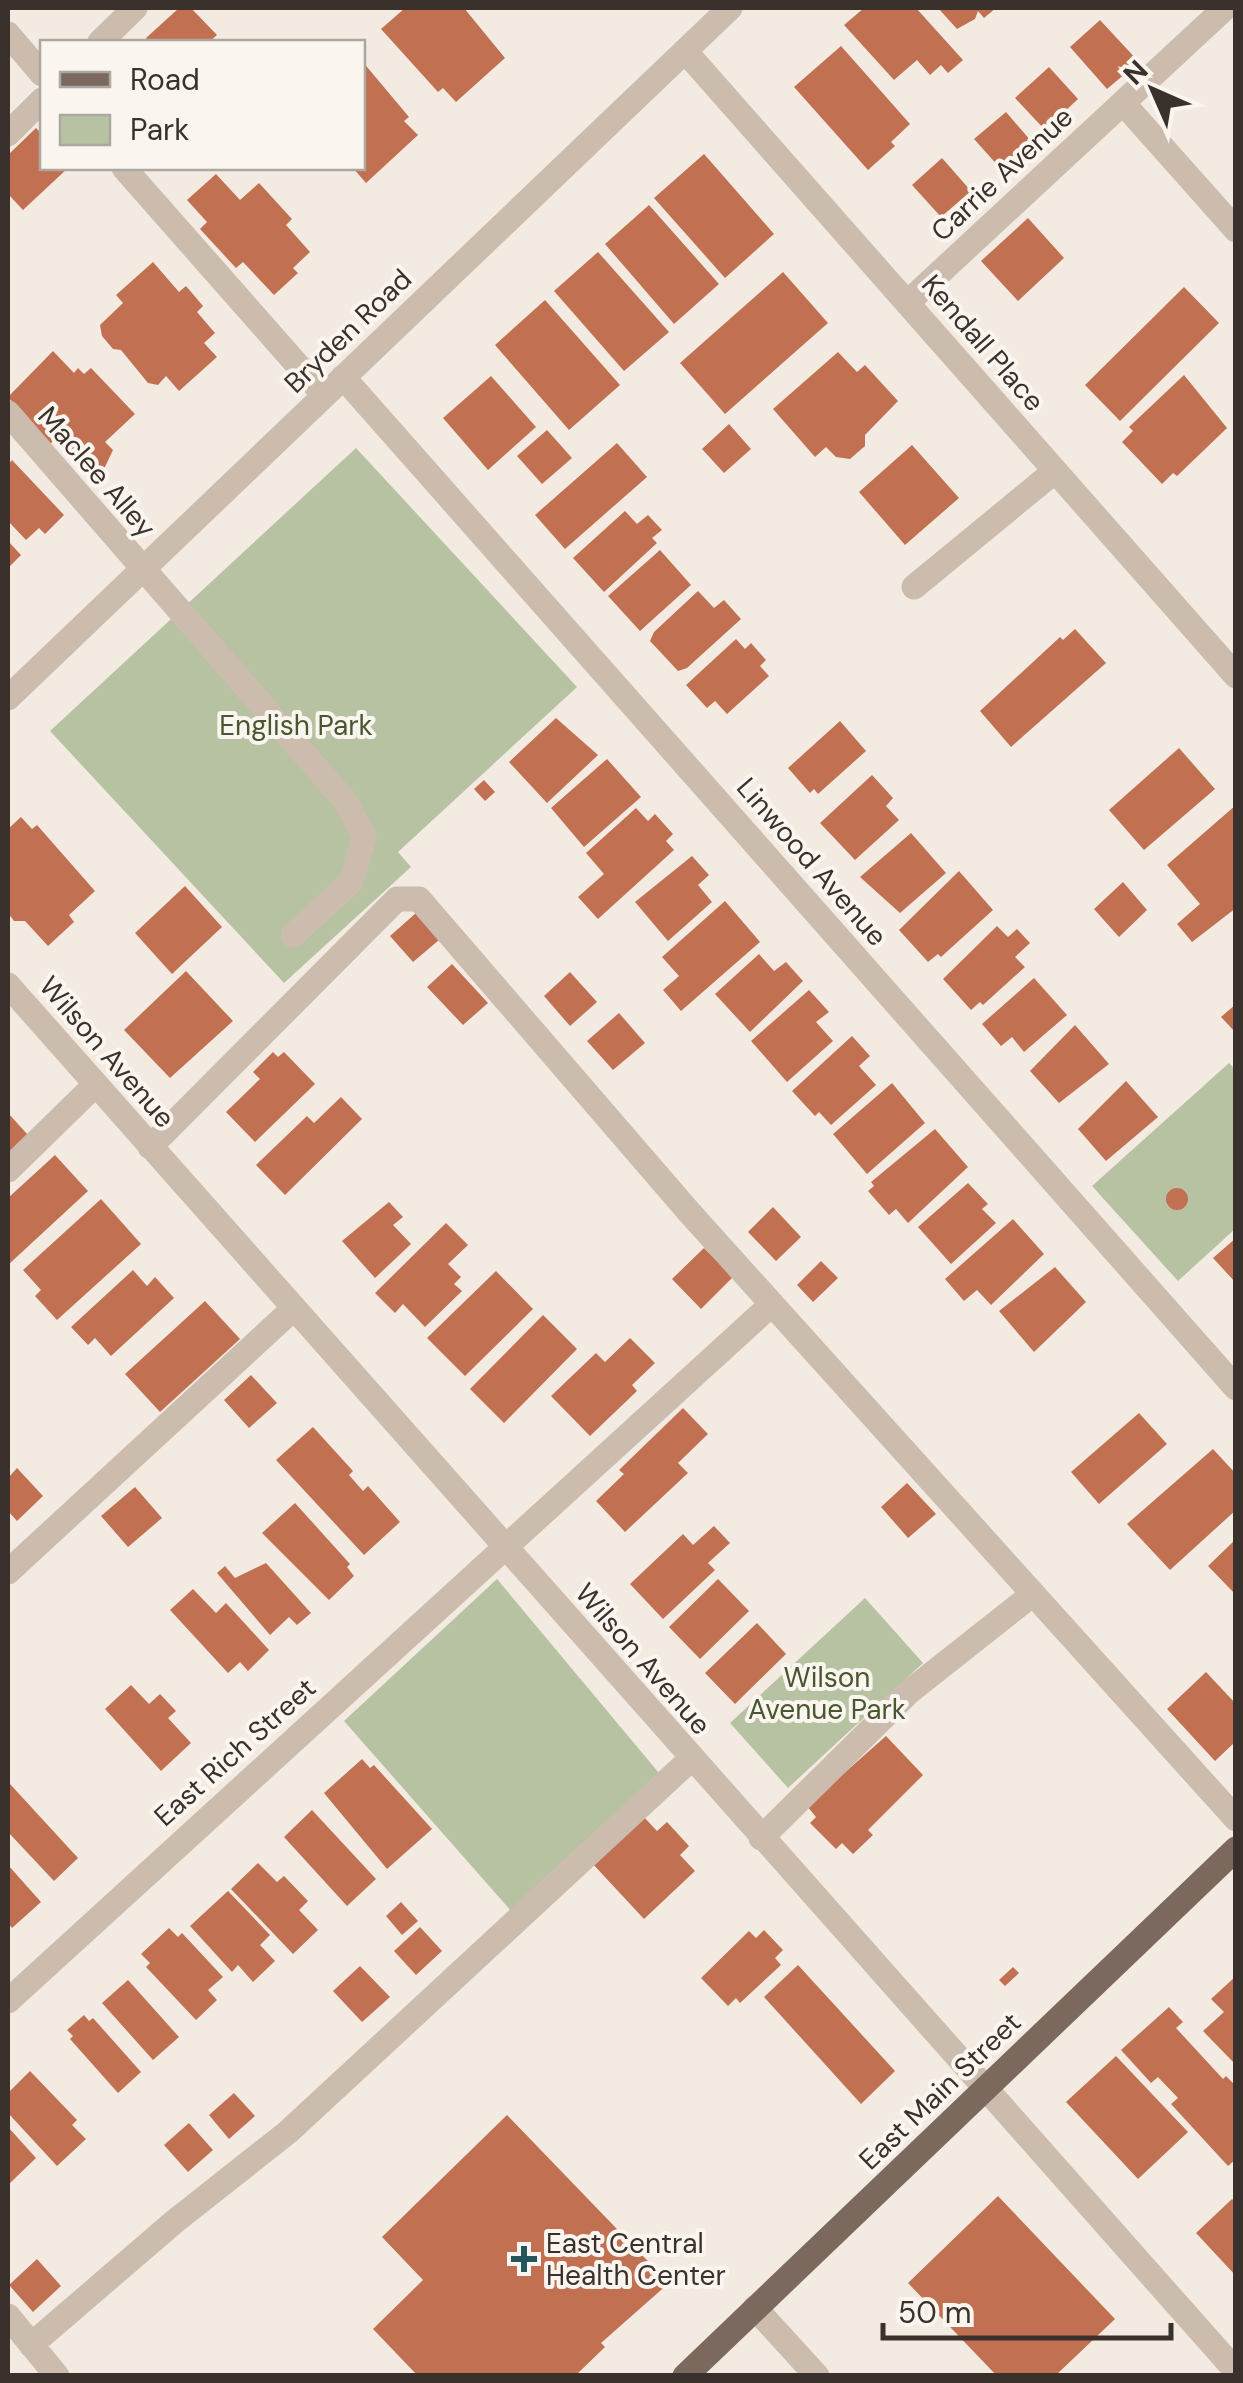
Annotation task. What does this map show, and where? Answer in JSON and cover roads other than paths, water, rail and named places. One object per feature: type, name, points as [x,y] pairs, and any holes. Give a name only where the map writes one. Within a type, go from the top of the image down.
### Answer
[{"type":"main road","name":"East Main Street","points":[[685,2376],[1236,1850]]},
{"type":"street","points":[[102,40],[135,8]]},
{"type":"street","name":"Bryden Road","points":[[8,698],[730,8]]},
{"type":"street","name":"Carrie Avenue","points":[[907,303],[1225,8]]},
{"type":"street","points":[[8,34],[40,72]]},
{"type":"street","name":"Kendall Place","points":[[685,50],[1236,676]]},
{"type":"street","points":[[8,134],[40,102]]},
{"type":"street","points":[[1123,102],[1236,230]]},
{"type":"street","name":"Linwood Avenue","points":[[126,170],[333,386],[1236,1388]]},
{"type":"street","name":"Maclee Alley","points":[[8,414],[346,802],[364,837],[351,882],[293,935]]},
{"type":"street","points":[[914,587],[1055,471]]},
{"type":"street","points":[[150,1147],[397,899],[408,896],[419,900],[772,1304],[1236,1819]]},
{"type":"street","name":"Wilson Avenue","points":[[8,985],[1236,2372]]},
{"type":"street","points":[[8,1170],[95,1085]]},
{"type":"street","name":"East Rich Street","points":[[8,2001],[504,1547],[534,1526],[772,1304]]},
{"type":"street","points":[[8,1572],[294,1309]]},
{"type":"street","points":[[761,1838],[910,1692],[1032,1594]]},
{"type":"street","points":[[32,2345],[174,2222],[288,2132],[692,1760]]},
{"type":"street","points":[[756,2308],[817,2376]]},
{"type":"street","points":[[8,2316],[57,2376]]},
{"type":"place","name":"East Central Health Center","points":[[524,2259]]},
{"type":"park label","name":"English Park","points":[[296,725]]},
{"type":"park label","name":"Wilson Avenue Park","points":[[827,1693]]}]
